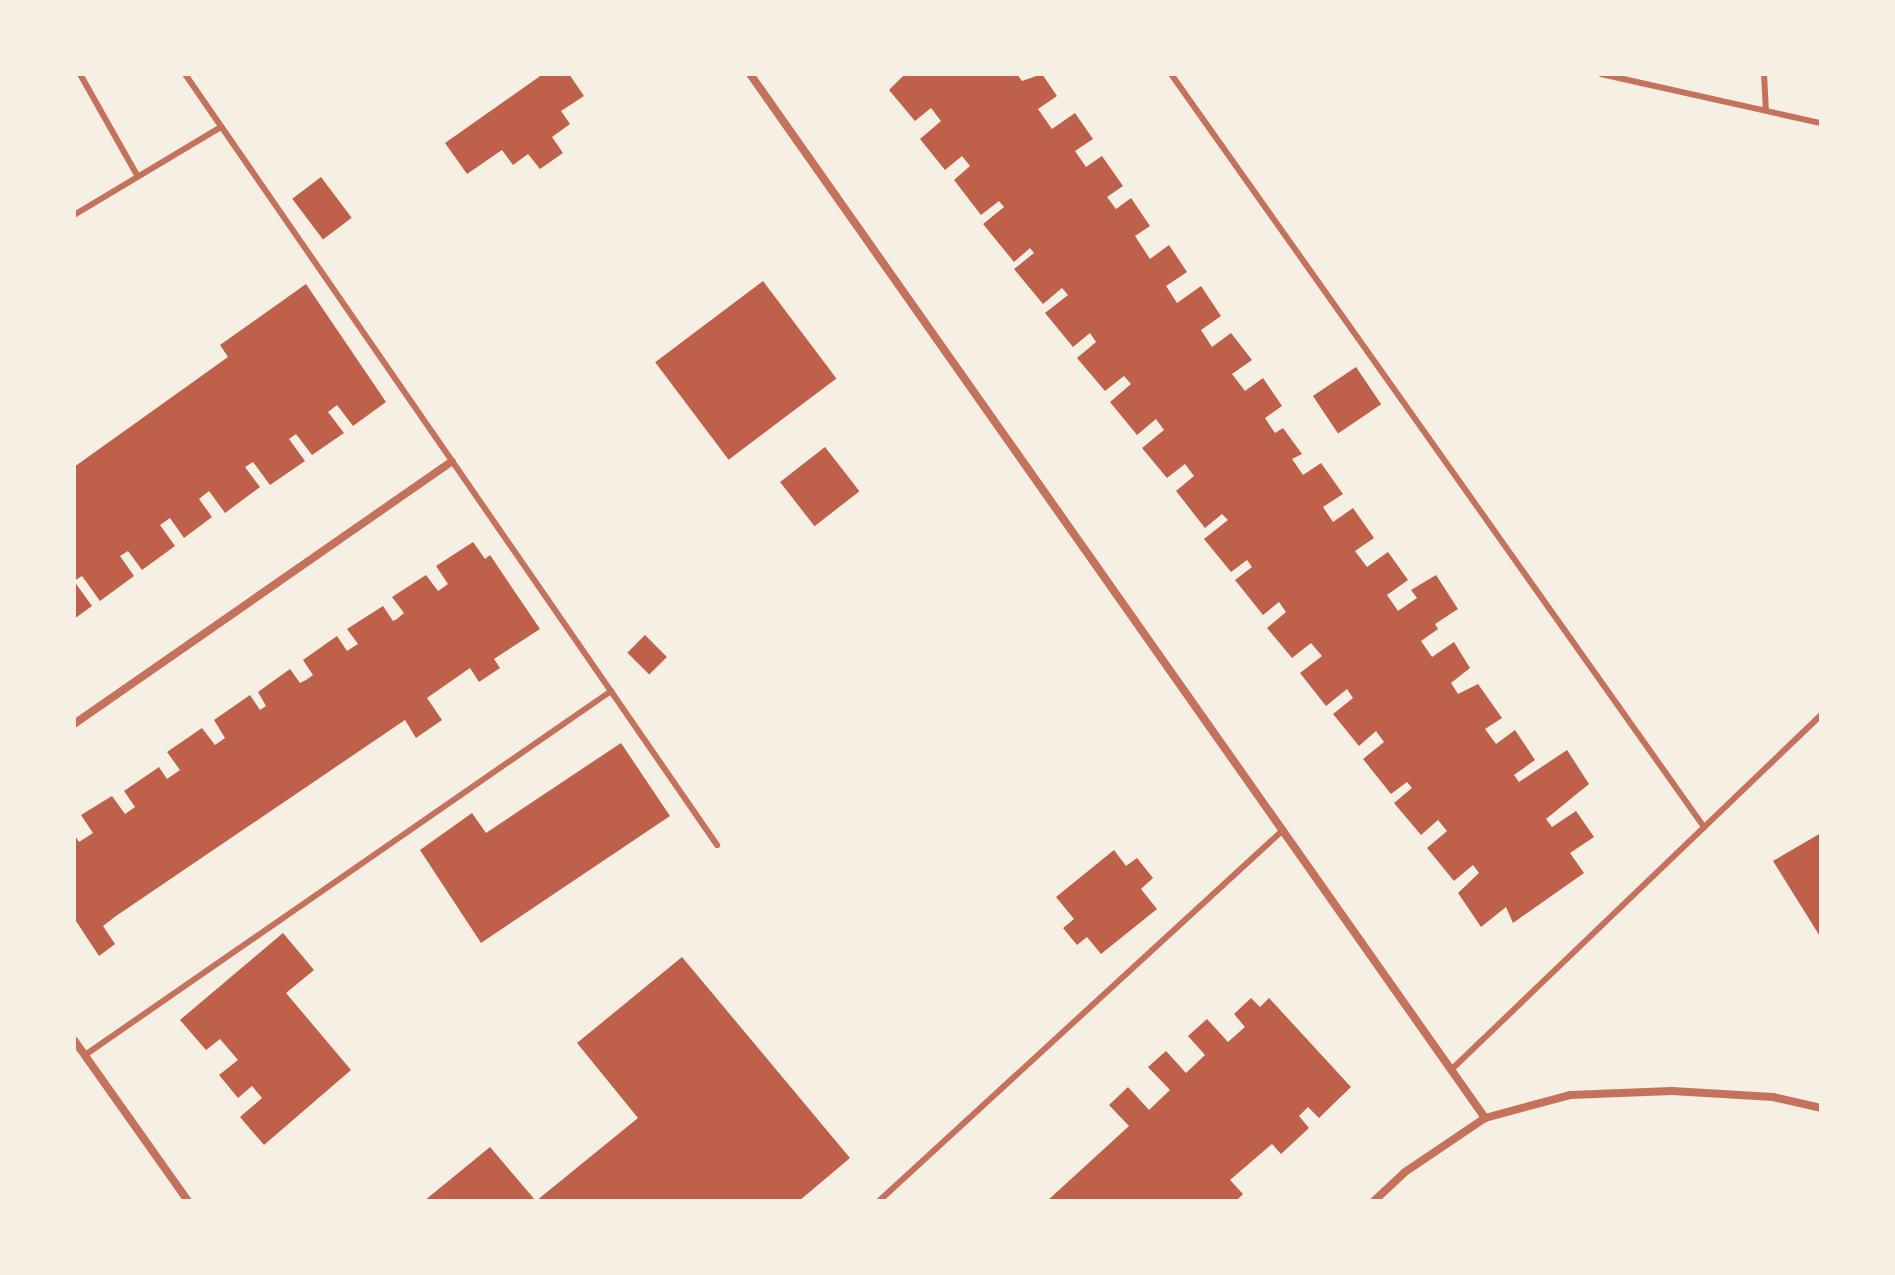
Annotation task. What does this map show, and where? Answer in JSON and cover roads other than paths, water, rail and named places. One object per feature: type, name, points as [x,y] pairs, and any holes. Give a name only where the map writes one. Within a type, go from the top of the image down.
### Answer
[{"type":"street","points":[[750,74],[1485,1118]]},
{"type":"street","points":[[74,724],[452,461]]},
{"type":"street","points":[[74,1040],[188,1201]]},
{"type":"street","points":[[1374,1201],[1405,1172],[1485,1118],[1570,1095],[1672,1091],[1773,1097],[1821,1108]]},
{"type":"lane","points":[[80,74],[137,175]]},
{"type":"lane","points":[[185,74],[717,845]]},
{"type":"lane","points":[[1171,74],[1704,827]]},
{"type":"lane","points":[[1601,74],[1821,123]]},
{"type":"lane","points":[[1764,74],[1766,109]]},
{"type":"lane","points":[[74,215],[221,127]]},
{"type":"lane","points":[[85,1055],[611,691]]},
{"type":"lane","points":[[1452,1069],[1821,715]]},
{"type":"lane","points":[[879,1201],[1283,829]]}]
